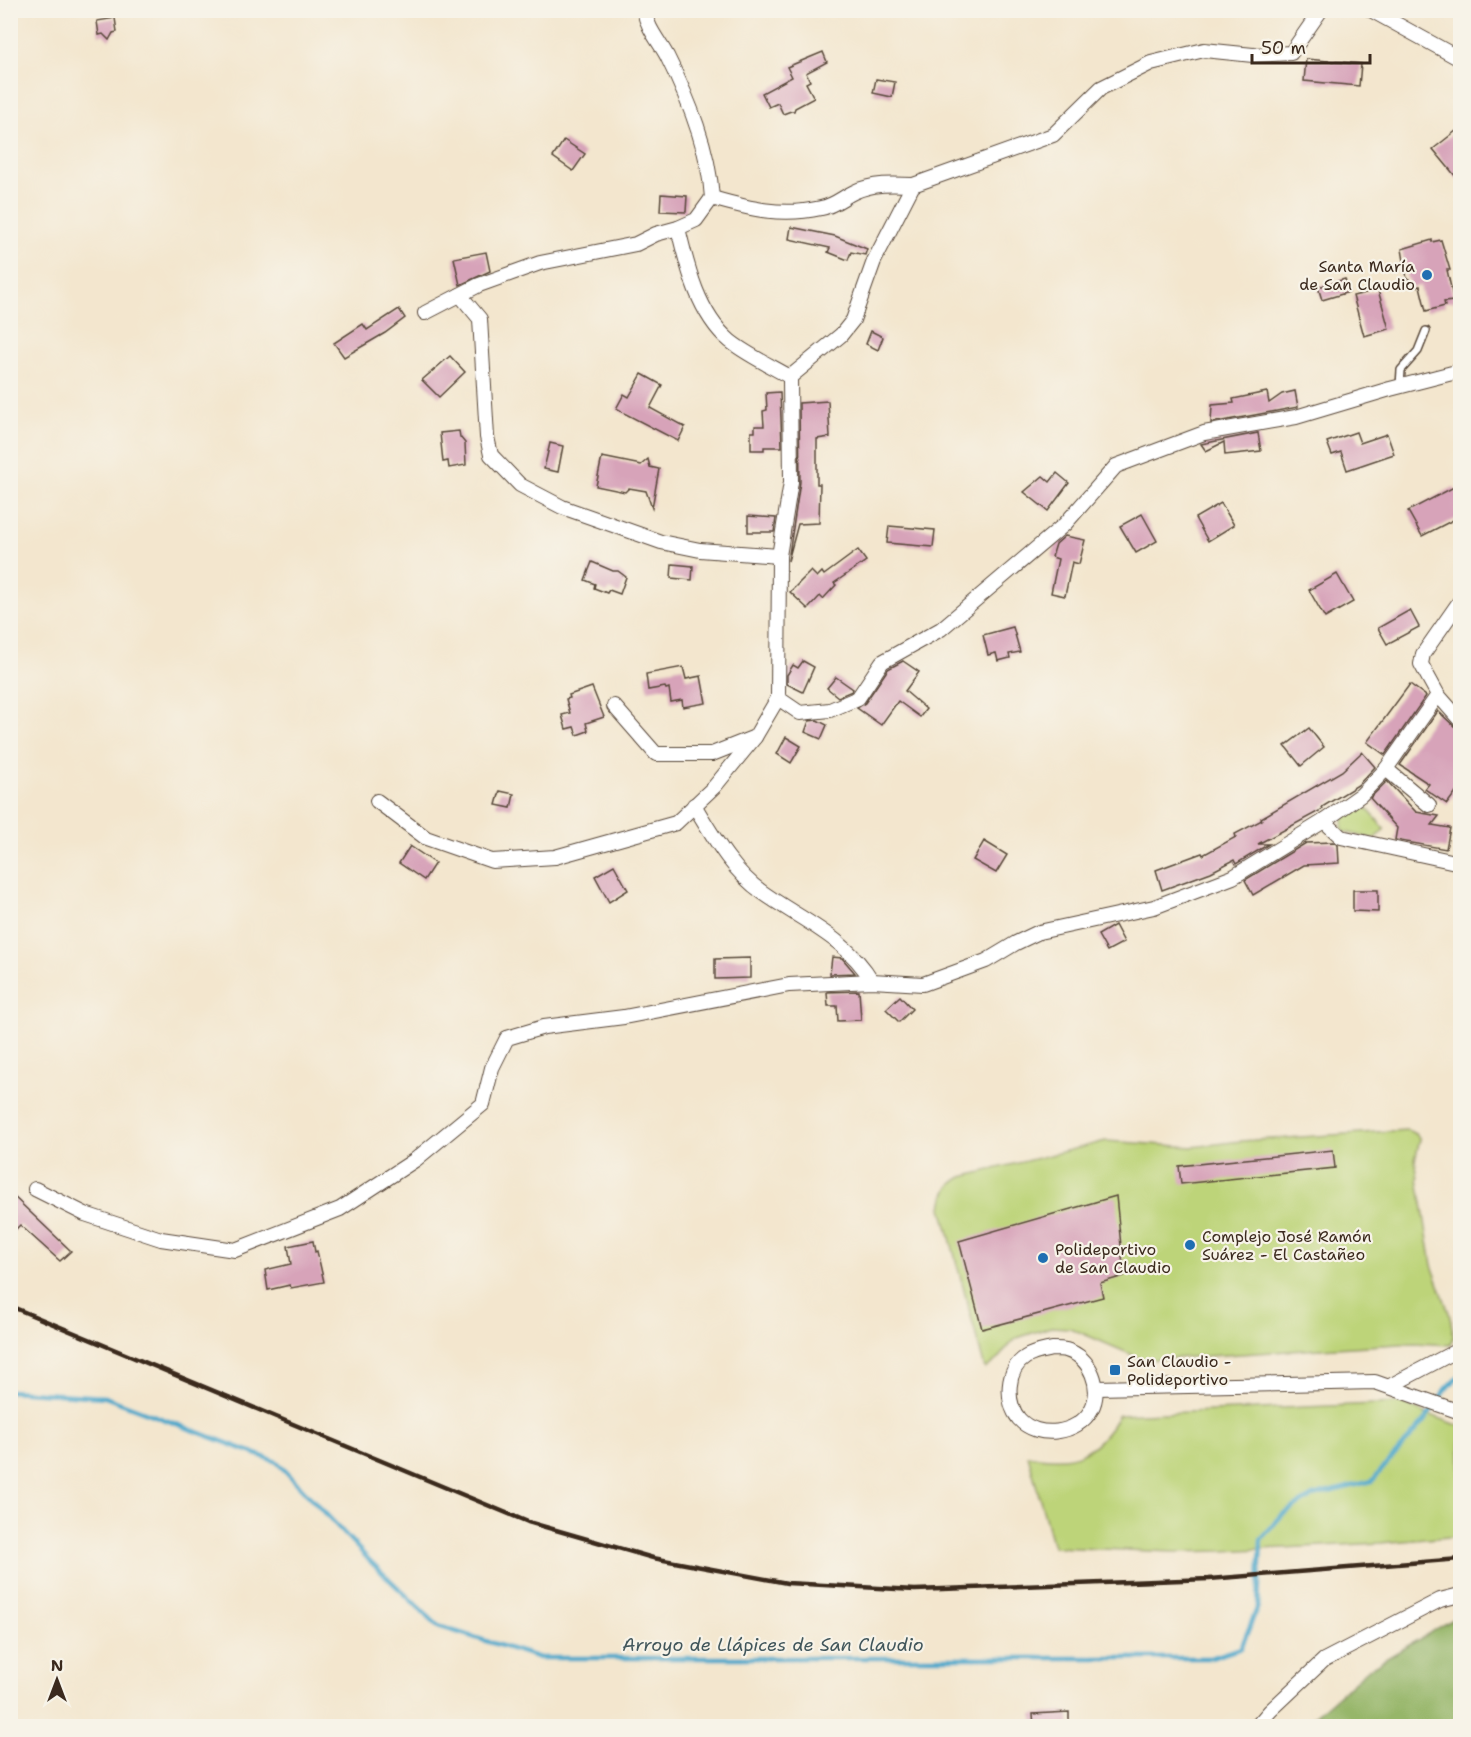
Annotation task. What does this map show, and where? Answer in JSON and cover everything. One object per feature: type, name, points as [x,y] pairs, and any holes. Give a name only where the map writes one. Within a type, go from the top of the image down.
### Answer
[{"type":"street","points":[[425,313],[479,285],[540,263],[636,244],[656,234],[678,228],[696,220],[712,198],[702,145],[688,100],[667,56],[653,34],[644,10]]},
{"type":"street","points":[[712,198],[763,212],[786,212],[822,208],[869,186],[913,185],[1053,135],[1101,88],[1151,63],[1204,50],[1253,55],[1291,53],[1321,10]]},
{"type":"street","points":[[1371,10],[1461,58]]},
{"type":"street","points":[[790,377],[841,335],[854,320],[874,261],[913,185]]},
{"type":"street","points":[[678,228],[685,259],[705,311],[729,340],[790,377]]},
{"type":"street","points":[[460,295],[480,318],[487,437],[491,455],[520,485],[562,507],[661,542],[700,550],[779,556]]},
{"type":"street","points":[[778,698],[800,714],[830,710],[858,698],[882,662],[941,629],[1065,524],[1116,466],[1204,433],[1296,417],[1461,371]]},
{"type":"street","points":[[377,801],[426,838],[492,861],[555,857],[676,823],[715,786],[755,737],[778,698],[779,556],[791,482],[790,377]]},
{"type":"street","points":[[1461,601],[1423,654],[1421,664],[1438,694],[1461,720]]},
{"type":"street","points":[[35,1189],[85,1214],[161,1239],[235,1250],[340,1209],[415,1160],[483,1104],[492,1068],[507,1038],[543,1027],[624,1017],[789,985],[872,981],[923,984],[986,961],[1039,932],[1154,907],[1233,877],[1324,821],[1361,795],[1386,769],[1438,694]]},
{"type":"street","points":[[614,706],[656,754],[712,754],[755,737]]},
{"type":"street","points":[[1386,769],[1429,805]]},
{"type":"street","points":[[694,806],[721,848],[744,876],[761,892],[801,916],[847,949],[862,965],[872,981]]},
{"type":"street","points":[[1324,821],[1341,837],[1461,863]]},
{"type":"street","points":[[1052,1348],[1066,1350],[1079,1356],[1092,1373],[1097,1388],[1092,1409],[1087,1416],[1077,1425],[1064,1431],[1051,1432],[1027,1425],[1019,1419],[1010,1400],[1011,1380],[1024,1358],[1052,1348]]},
{"type":"street","points":[[1390,1386],[1461,1349]]},
{"type":"street","points":[[1097,1388],[1374,1382],[1461,1412]]},
{"type":"street","points":[[1257,1726],[1324,1660],[1440,1600],[1461,1595]]},
{"type":"lane","points":[[1400,387],[1401,370],[1418,351],[1426,331]]},
{"type":"green space","points":[[1363,804],[1385,829],[1374,839],[1345,832],[1342,828],[1344,817]]},
{"type":"green space","name":"Complejo José Ramón Suárez - El Castañeo","points":[[1407,1130],[1416,1134],[1420,1139],[1415,1160],[1432,1265],[1449,1313],[1454,1337],[1450,1345],[1415,1343],[1144,1360],[1070,1328],[1051,1327],[1017,1338],[998,1359],[985,1369],[942,1208],[948,1190],[962,1177],[1106,1141],[1193,1147],[1241,1141]]},
{"type":"green space","points":[[1399,1403],[1460,1426],[1460,1536],[1380,1543],[1222,1551],[1174,1552],[1053,1547],[1028,1455],[1059,1458],[1082,1453],[1101,1439],[1119,1415]]},
{"type":"green space","points":[[1460,1615],[1460,1726],[1303,1726],[1370,1668]]},
{"type":"water","points":[[658,1720],[677,1726],[638,1726],[648,1722]]},
{"type":"building","points":[[115,18],[117,32],[113,33],[109,40],[103,34],[99,35],[97,21]]},
{"type":"building","points":[[823,52],[827,62],[806,73],[810,81],[806,83],[814,98],[795,108],[794,111],[783,114],[778,103],[769,107],[762,93],[792,77],[787,67]]},
{"type":"building","points":[[1306,59],[1361,64],[1359,86],[1304,81]]},
{"type":"building","points":[[876,79],[895,82],[892,97],[873,93]]},
{"type":"building","points":[[1461,127],[1461,183],[1433,149]]},
{"type":"building","points":[[564,140],[585,154],[573,171],[553,157]]},
{"type":"building","points":[[661,194],[687,196],[686,212],[660,211]]},
{"type":"building","points":[[791,227],[835,236],[867,249],[865,255],[851,252],[848,260],[828,252],[830,248],[789,239]]},
{"type":"building","name":"Santa María de San Claudio","points":[[1432,240],[1432,242],[1441,240],[1450,270],[1447,270],[1454,301],[1444,302],[1445,306],[1426,311],[1420,286],[1411,288],[1409,279],[1407,279],[1402,249]]},
{"type":"building","points":[[486,252],[490,271],[460,285],[454,258]]},
{"type":"building","points":[[1345,279],[1349,292],[1322,300],[1318,287]]},
{"type":"building","points":[[1378,290],[1389,329],[1364,336],[1353,296]]},
{"type":"building","points":[[399,309],[405,318],[385,333],[344,357],[334,343],[363,324],[367,330]]},
{"type":"building","points":[[871,331],[883,337],[878,350],[866,344]]},
{"type":"building","points":[[450,356],[465,372],[439,397],[422,380]]},
{"type":"building","points":[[642,374],[662,385],[650,408],[685,427],[678,441],[616,409],[624,394],[629,397]]},
{"type":"building","points":[[1295,391],[1298,407],[1211,423],[1212,405],[1234,403],[1233,399],[1267,392],[1269,403],[1282,394]]},
{"type":"building","points":[[780,392],[782,447],[751,450],[751,432],[755,432],[755,426],[764,426],[763,411],[767,410],[766,393]]},
{"type":"building","points":[[828,401],[830,437],[817,439],[817,484],[820,484],[819,523],[798,524],[788,561],[800,482],[799,403]]},
{"type":"building","points":[[459,431],[465,443],[466,465],[449,468],[448,461],[443,462],[440,433]]},
{"type":"building","points":[[1356,432],[1360,443],[1387,434],[1394,454],[1347,470],[1341,452],[1332,455],[1327,442]]},
{"type":"building","points":[[1258,433],[1261,451],[1225,455],[1224,442],[1206,451],[1201,444]]},
{"type":"building","points":[[550,443],[563,446],[558,472],[544,469]]},
{"type":"building","points":[[602,457],[641,465],[648,459],[650,467],[659,469],[652,508],[646,491],[629,488],[625,492],[596,486]]},
{"type":"building","points":[[1057,473],[1069,483],[1048,511],[1024,492],[1043,476],[1050,482]]},
{"type":"building","points":[[1454,487],[1461,500],[1461,516],[1422,536],[1408,511]]},
{"type":"building","points":[[1221,503],[1234,525],[1208,541],[1195,518]]},
{"type":"building","points":[[1142,514],[1157,541],[1136,553],[1120,526]]},
{"type":"building","points":[[748,516],[776,518],[774,532],[748,532]]},
{"type":"building","points":[[889,526],[935,530],[933,547],[887,543]]},
{"type":"building","points":[[1065,536],[1085,540],[1079,564],[1072,562],[1065,596],[1051,593],[1058,559],[1052,557],[1056,544]]},
{"type":"building","points":[[858,550],[866,561],[834,583],[836,585],[823,599],[820,596],[808,609],[790,592],[811,571],[817,577],[822,572],[824,575]]},
{"type":"building","points":[[592,562],[618,571],[626,577],[620,594],[609,590],[607,593],[594,588],[595,584],[585,580]]},
{"type":"building","points":[[672,564],[693,566],[692,580],[671,578]]},
{"type":"building","points":[[1337,574],[1353,602],[1325,618],[1309,590]]},
{"type":"building","points":[[1410,610],[1419,627],[1387,644],[1378,628]]},
{"type":"building","points":[[1013,627],[1020,652],[1009,654],[1010,658],[998,661],[996,653],[988,655],[983,635]]},
{"type":"building","points":[[803,661],[814,667],[803,692],[787,684],[787,675],[793,665],[798,668]]},
{"type":"building","points":[[903,661],[919,672],[905,691],[926,709],[920,717],[898,701],[881,725],[857,708],[865,703],[888,669]]},
{"type":"building","points":[[683,667],[686,679],[701,676],[706,703],[683,707],[682,700],[671,702],[669,688],[648,690],[646,674]]},
{"type":"building","points":[[836,677],[853,689],[852,691],[838,697],[827,688]]},
{"type":"building","points":[[1410,684],[1426,696],[1385,755],[1367,742]]},
{"type":"building","points":[[592,687],[604,717],[586,723],[588,731],[577,735],[574,727],[566,729],[562,715],[570,713],[566,699],[570,698],[569,695]]},
{"type":"building","points":[[1438,711],[1454,726],[1461,729],[1461,785],[1447,804],[1425,789],[1429,784],[1400,765]]},
{"type":"building","points":[[817,720],[827,725],[821,739],[805,732],[809,721]]},
{"type":"building","points":[[1309,728],[1324,747],[1301,766],[1285,746]]},
{"type":"building","points":[[786,737],[801,746],[791,763],[777,754]]},
{"type":"building","points":[[1362,752],[1375,767],[1358,785],[1322,807],[1323,809],[1258,844],[1269,844],[1236,864],[1234,860],[1211,872],[1162,890],[1156,870],[1202,853],[1203,855],[1236,837],[1235,834],[1342,771]]},
{"type":"building","points":[[1387,781],[1416,812],[1439,816],[1432,825],[1450,828],[1446,849],[1395,840],[1397,828],[1370,798]]},
{"type":"building","points":[[500,791],[514,794],[511,808],[496,805]]},
{"type":"building","points":[[984,841],[1007,855],[996,873],[973,860]]},
{"type":"building","points":[[1333,842],[1338,845],[1339,863],[1304,865],[1253,895],[1245,880],[1306,843]]},
{"type":"building","points":[[410,846],[435,863],[424,880],[399,863]]},
{"type":"building","points":[[614,865],[628,890],[609,902],[595,876]]},
{"type":"building","points":[[1353,890],[1378,890],[1378,912],[1353,911]]},
{"type":"building","points":[[1115,925],[1124,942],[1107,951],[1098,935]]},
{"type":"building","points":[[832,957],[842,958],[855,973],[830,974]]},
{"type":"building","points":[[750,958],[750,978],[715,979],[715,959]]},
{"type":"building","points":[[859,991],[861,1020],[838,1021],[837,1006],[828,1006],[827,992]]},
{"type":"building","points":[[900,996],[912,1009],[899,1022],[886,1009]]},
{"type":"building","points":[[1333,1150],[1335,1168],[1181,1184],[1179,1166]]},
{"type":"building","points":[[10,1193],[71,1251],[60,1261],[20,1225],[10,1235]]},
{"type":"building","name":"Polideportivo de San Claudio","points":[[1116,1196],[1124,1276],[1100,1283],[1103,1297],[982,1329],[959,1241]]},
{"type":"building","points":[[313,1241],[324,1282],[291,1288],[290,1285],[268,1290],[265,1270],[291,1264],[288,1246]]},
{"type":"building","points":[[1069,1712],[1069,1726],[1034,1726],[1033,1714]]},
{"type":"waterway","name":"Arroyo de Llápices de San Claudio","points":[[10,1391],[105,1397],[277,1462],[371,1562],[438,1626],[540,1658],[1211,1658],[1241,1648],[1258,1606],[1261,1539],[1283,1514],[1313,1496],[1372,1481],[1422,1424],[1447,1388],[1460,1375]]},
{"type":"railway","points":[[10,1306],[528,1522],[653,1558],[787,1583],[915,1590],[1209,1579],[1460,1559]]},
{"type":"place","name":"Santa María de San Claudio","points":[[1427,275]]},
{"type":"place","name":"Complejo José Ramón Suárez - El Castañeo","points":[[1190,1245]]},
{"type":"place","name":"Polideportivo de San Claudio","points":[[1043,1258]]},
{"type":"place","name":"San Claudio - Polideportivo","points":[[1115,1370]]}]
